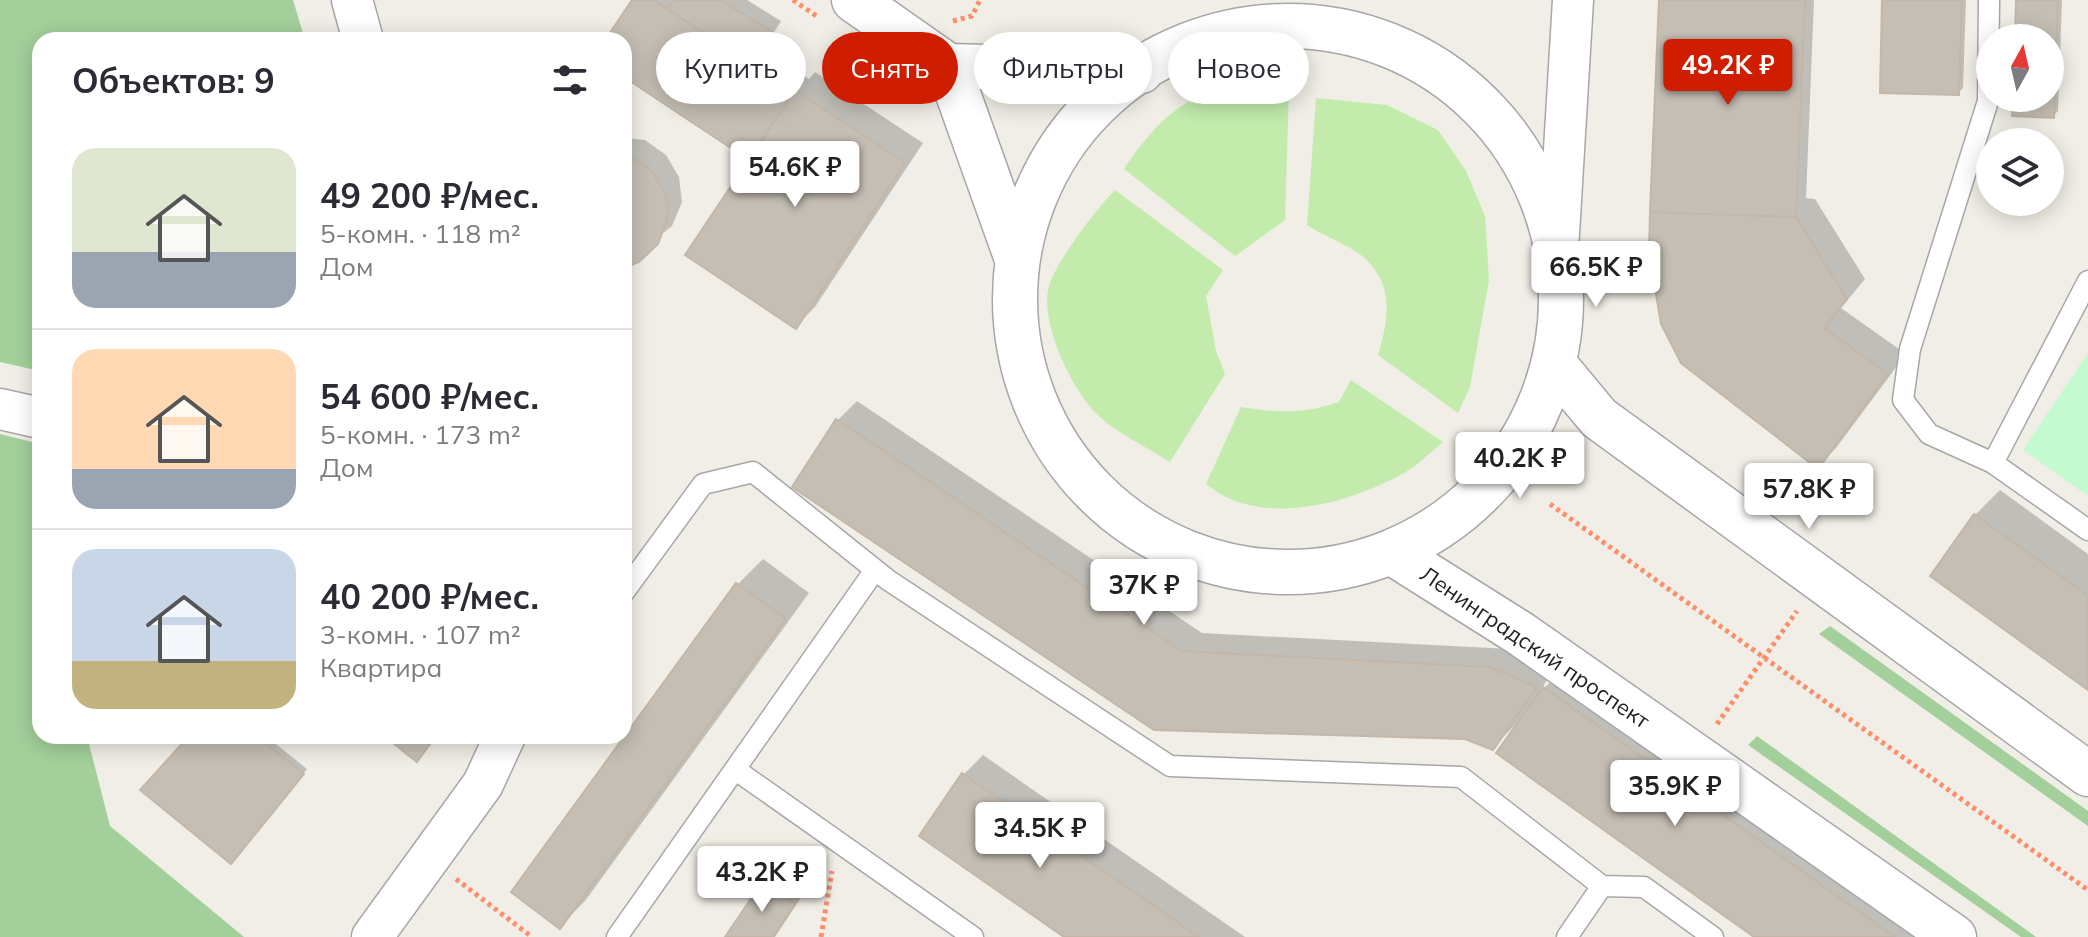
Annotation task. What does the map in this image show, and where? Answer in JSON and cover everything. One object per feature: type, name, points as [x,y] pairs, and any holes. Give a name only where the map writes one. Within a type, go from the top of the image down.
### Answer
[{"type":"street","points":[[352,0],[361,32]]},
{"type":"street","points":[[854,0],[900,32]]},
{"type":"street","points":[[1100,104],[1056,156],[1032,203],[1017,259],[1018,348],[1035,401],[1062,450],[1098,497],[1143,531],[1195,556],[1222,564],[1279,573],[1307,572],[1364,562],[1441,526],[1504,467],[1534,420],[1554,364],[1562,310],[1558,250],[1573,0]]},
{"type":"street","points":[[1152,62],[1160,56],[1213,36],[1270,26],[1325,29],[1382,42],[1434,67],[1478,101],[1498,122],[1536,185],[1558,250]]},
{"type":"street","points":[[958,94],[1017,259]]},
{"type":"street","points":[[1554,364],[1599,418],[1818,581],[2088,774]]},
{"type":"street","points":[[0,409],[32,416]]},
{"type":"street","name":"Ленинградский проспект","points":[[1391,552],[1521,634],[1954,937]]},
{"type":"street","points":[[372,937],[483,784],[501,744]]},
{"type":"lane","points":[[1989,0],[1988,101],[1910,349],[1903,400],[1929,434],[1993,463],[2088,530]]},
{"type":"lane","points":[[1993,463],[2088,281]]},
{"type":"lane","points":[[632,581],[703,484],[753,472],[875,570],[1170,766],[1461,777],[1602,886],[1644,887],[1713,937]]},
{"type":"lane","points":[[617,937],[875,570]]},
{"type":"lane","points":[[736,770],[973,937]]},
{"type":"lane","points":[[1567,937],[1602,886]]},
{"type":"path","points":[[945,20],[961,21],[972,16],[980,0]]},
{"type":"path","points":[[1550,504],[2088,890]]},
{"type":"path","points":[[1695,755],[1818,581]]},
{"type":"path","points":[[821,937],[837,841]]},
{"type":"path","points":[[429,858],[532,937]]},
{"type":"green space","points":[[0,0],[293,0],[303,32],[32,32],[32,369],[0,362]]},
{"type":"green space","points":[[1316,98],[1387,105],[1438,130],[1466,171],[1485,216],[1489,280],[1470,387],[1458,413],[1378,355],[1386,315],[1380,278],[1357,252],[1307,225]]},
{"type":"green space","points":[[1185,104],[1289,104],[1285,220],[1235,256],[1124,169],[1151,133]]},
{"type":"green space","points":[[1115,190],[1223,270],[1206,296],[1216,351],[1225,374],[1170,462],[1114,428],[1088,404],[1068,373],[1049,318],[1047,301],[1053,276],[1078,236]]},
{"type":"green space","points":[[2088,353],[2088,496],[2023,450]]},
{"type":"green space","points":[[1351,380],[1443,442],[1409,470],[1382,484],[1331,502],[1304,507],[1252,506],[1228,498],[1206,484],[1241,407],[1290,411],[1314,409],[1339,402]]},
{"type":"green space","points":[[0,434],[32,442],[32,744],[89,744],[110,826],[244,937],[0,937]]},
{"type":"green space","points":[[1830,626],[2088,811],[2088,826],[1819,634]]},
{"type":"green space","points":[[1757,736],[2036,937],[2021,937],[1748,745]]},
{"type":"building","points":[[632,0],[654,0],[702,32],[656,32],[656,98],[632,82],[632,32],[610,32]]},
{"type":"building","points":[[674,0],[721,0],[772,32],[702,32],[668,9]]},
{"type":"building","points":[[1659,0],[1805,0],[1796,217],[1650,212]]},
{"type":"building","points":[[1882,0],[1962,0],[1959,95],[1880,93]]},
{"type":"building","points":[[2016,0],[2058,0],[2057,24],[2015,24]]},
{"type":"building","points":[[806,97],[905,163],[796,329],[685,255],[786,104],[806,104]]},
{"type":"building","points":[[665,104],[786,104],[749,160]]},
{"type":"building","points":[[2012,112],[2054,112],[2054,118],[2012,116]]},
{"type":"building","points":[[632,158],[651,170],[665,193],[668,206],[658,244],[632,265]]},
{"type":"building","points":[[1650,212],[1796,217],[1847,299],[1824,328],[1888,374],[1818,469],[1681,363],[1661,324],[1649,253]]},
{"type":"building","points":[[836,419],[1182,651],[1490,667],[1537,687],[1493,750],[1465,739],[1154,730],[792,487]]},
{"type":"building","points":[[1974,514],[2088,596],[2088,690],[1930,576]]},
{"type":"building","points":[[736,583],[786,619],[560,929],[511,892],[619,744],[632,744],[632,726]]},
{"type":"building","points":[[1543,687],[1895,937],[1754,937],[1496,753]]},
{"type":"building","points":[[182,744],[266,744],[304,774],[231,864],[140,790]]},
{"type":"building","points":[[394,744],[430,744],[417,762]]},
{"type":"building","points":[[962,773],[1199,937],[1064,937],[919,836]]},
{"type":"building","points":[[763,881],[795,904],[773,937],[725,937]]}]
